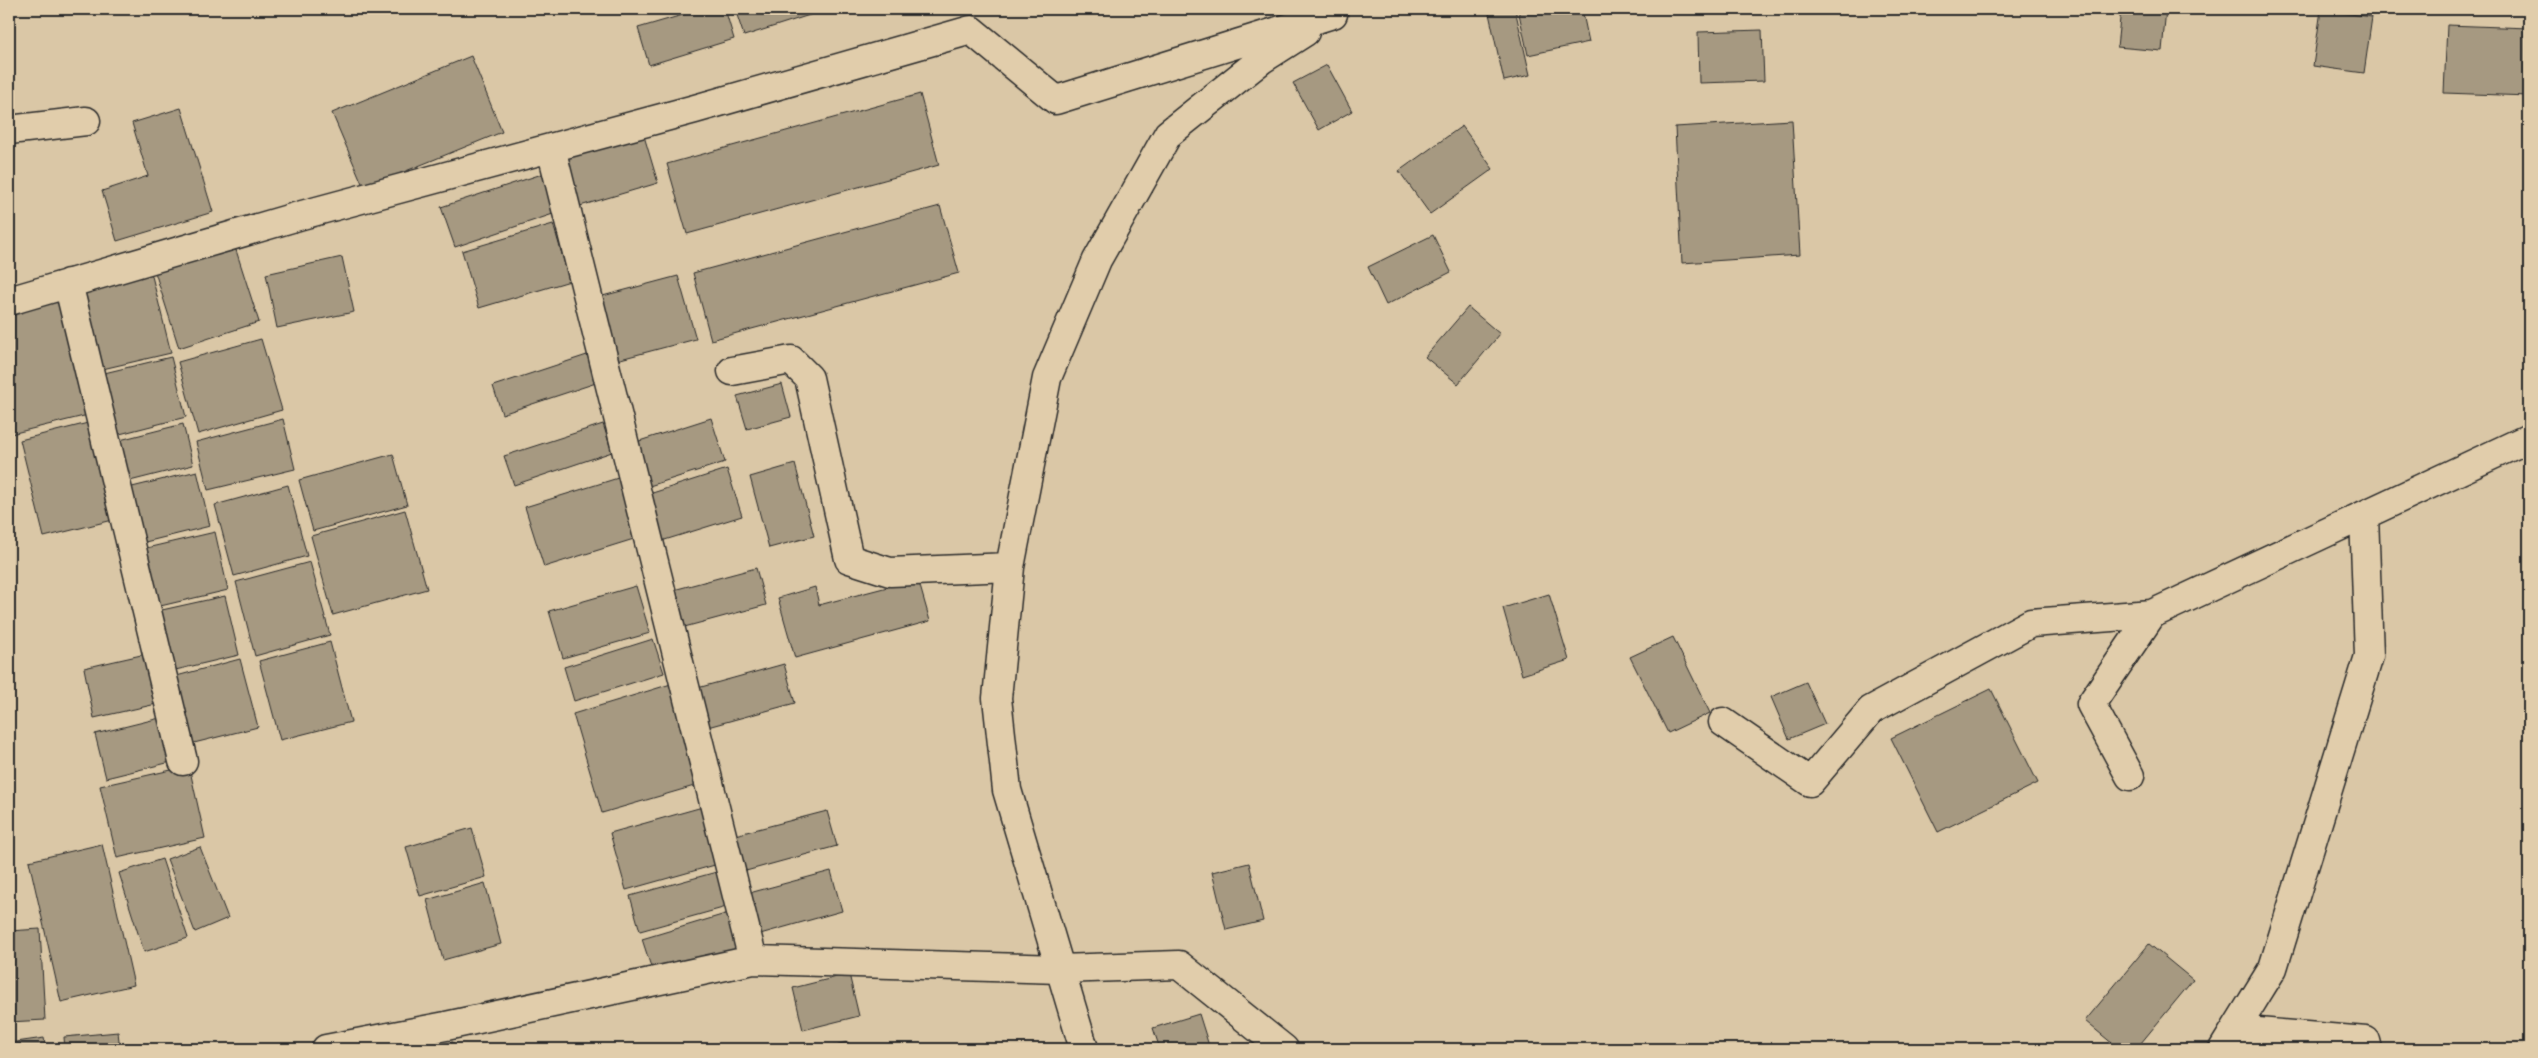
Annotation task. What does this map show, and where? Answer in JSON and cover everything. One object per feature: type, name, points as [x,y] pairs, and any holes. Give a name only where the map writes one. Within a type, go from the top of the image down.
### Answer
[{"type":"street","points":[[9,300],[302,214],[551,148],[970,30],[1056,100],[1338,11]]},
{"type":"street","points":[[1084,1049],[1007,790],[997,698],[1010,567],[1047,378],[1096,260],[1168,134],[1261,60],[1338,11]]},
{"type":"street","points":[[9,130],[86,121]]},
{"type":"street","points":[[551,148],[753,960]]},
{"type":"street","points":[[68,283],[183,761]]},
{"type":"street","points":[[732,371],[791,360],[809,378],[849,559],[890,572],[1010,567]]},
{"type":"street","points":[[1723,722],[1810,782],[1871,710],[2032,622],[2152,614],[2529,438]]},
{"type":"street","points":[[2229,1039],[2273,968],[2369,656],[2364,515]]},
{"type":"street","points":[[2130,776],[2091,704],[2152,614]]},
{"type":"street","points":[[326,1049],[446,1026],[753,960],[1060,968],[1178,965],[1284,1049]]},
{"type":"street","points":[[2229,1039],[2366,1041],[2368,1049]]},
{"type":"building","points":[[703,9],[725,9],[734,39],[649,65],[638,28]]},
{"type":"building","points":[[735,9],[814,9],[816,13],[744,36]]},
{"type":"building","points":[[1488,9],[1515,9],[1530,75],[1504,81]]},
{"type":"building","points":[[1518,9],[1582,9],[1589,42],[1528,55]]},
{"type":"building","points":[[2121,9],[2166,9],[2162,51],[2117,47]]},
{"type":"building","points":[[2321,10],[2372,17],[2364,73],[2313,66]]},
{"type":"building","points":[[2447,25],[2529,28],[2529,96],[2444,93]]},
{"type":"building","points":[[1762,30],[1764,81],[1699,83],[1698,32]]},
{"type":"building","points":[[471,56],[502,132],[364,188],[332,113]]},
{"type":"building","points":[[1327,65],[1352,111],[1319,130],[1293,83]]},
{"type":"building","points":[[920,94],[939,165],[687,234],[667,164]]},
{"type":"building","points":[[181,108],[213,212],[117,241],[102,191],[148,176],[132,123]]},
{"type":"building","points":[[1792,120],[1800,255],[1682,263],[1675,127]]},
{"type":"building","points":[[1462,126],[1493,169],[1430,214],[1399,171]]},
{"type":"building","points":[[644,136],[658,183],[580,206],[567,158]]},
{"type":"building","points":[[542,174],[556,213],[455,247],[441,207]]},
{"type":"building","points":[[940,206],[959,273],[711,340],[693,273]]},
{"type":"building","points":[[553,224],[570,281],[479,308],[462,251]]},
{"type":"building","points":[[1433,235],[1451,272],[1386,305],[1368,267]]},
{"type":"building","points":[[235,247],[259,322],[179,348],[155,272]]},
{"type":"building","points":[[342,257],[354,312],[277,328],[266,274]]},
{"type":"building","points":[[151,272],[171,353],[94,371],[74,290]]},
{"type":"building","points":[[678,276],[696,339],[613,361],[595,298]]},
{"type":"building","points":[[68,297],[96,413],[11,434],[9,425],[9,312]]},
{"type":"building","points":[[1468,307],[1500,334],[1458,384],[1425,357]]},
{"type":"building","points":[[261,339],[282,410],[198,434],[178,362]]},
{"type":"building","points":[[590,354],[599,382],[502,414],[493,386]]},
{"type":"building","points":[[171,357],[186,417],[112,436],[96,375]]},
{"type":"building","points":[[782,384],[791,417],[747,429],[737,396]]},
{"type":"building","points":[[711,418],[725,462],[643,488],[630,444]]},
{"type":"building","points":[[283,419],[295,469],[208,490],[196,442]]},
{"type":"building","points":[[96,421],[121,518],[44,537],[20,440]]},
{"type":"building","points":[[183,424],[193,465],[122,483],[112,442]]},
{"type":"building","points":[[603,424],[612,452],[514,485],[504,456]]},
{"type":"building","points":[[393,454],[407,505],[313,531],[299,480]]},
{"type":"building","points":[[795,464],[814,536],[769,548],[750,477]]},
{"type":"building","points":[[727,469],[742,516],[655,543],[640,497]]},
{"type":"building","points":[[197,471],[210,526],[137,544],[124,489]]},
{"type":"building","points":[[618,478],[637,538],[544,567],[525,507]]},
{"type":"building","points":[[288,485],[307,556],[234,576],[215,505]]},
{"type":"building","points":[[405,510],[427,589],[333,615],[311,536]]},
{"type":"building","points":[[215,532],[228,590],[152,608],[138,550]]},
{"type":"building","points":[[310,562],[330,635],[255,656],[236,582]]},
{"type":"building","points":[[756,568],[766,605],[677,629],[666,592]]},
{"type":"building","points":[[918,579],[930,621],[795,658],[778,598],[815,587],[819,605]]},
{"type":"building","points":[[636,586],[650,633],[563,658],[549,611]]},
{"type":"building","points":[[1549,594],[1569,660],[1522,675],[1503,608]]},
{"type":"building","points":[[225,596],[239,655],[167,672],[153,612]]},
{"type":"building","points":[[1673,637],[1710,713],[1668,733],[1630,657]]},
{"type":"building","points":[[653,639],[664,673],[574,701],[564,667]]},
{"type":"building","points":[[330,642],[351,722],[280,740],[259,661]]},
{"type":"building","points":[[150,653],[161,703],[94,718],[84,668]]},
{"type":"building","points":[[240,659],[258,727],[186,745],[169,678]]},
{"type":"building","points":[[784,664],[795,703],[704,728],[694,689]]},
{"type":"building","points":[[1806,682],[1825,724],[1789,739],[1771,697]]},
{"type":"building","points":[[671,684],[701,784],[602,813],[573,714]]},
{"type":"building","points":[[1991,689],[2038,783],[1938,832],[1891,738]]},
{"type":"building","points":[[168,716],[179,760],[106,778],[95,734]]},
{"type":"building","points":[[189,766],[205,838],[117,858],[100,786]]},
{"type":"building","points":[[706,806],[722,863],[626,890],[610,833]]},
{"type":"building","points":[[827,811],[837,846],[746,871],[735,835]]},
{"type":"building","points":[[472,828],[486,877],[420,896],[406,847]]},
{"type":"building","points":[[102,844],[134,985],[61,1002],[29,861]]},
{"type":"building","points":[[200,847],[228,918],[195,932],[167,859]]},
{"type":"building","points":[[162,859],[188,938],[144,952],[119,873]]},
{"type":"building","points":[[1249,863],[1263,921],[1226,930],[1212,872]]},
{"type":"building","points":[[720,871],[730,906],[640,931],[630,896]]},
{"type":"building","points":[[831,871],[842,911],[753,936],[742,895]]},
{"type":"building","points":[[485,883],[501,944],[443,960],[427,900]]},
{"type":"building","points":[[732,912],[743,949],[654,976],[642,939]]},
{"type":"building","points":[[40,929],[45,1020],[9,1022],[9,931]]},
{"type":"building","points":[[2149,944],[2193,980],[2136,1049],[2119,1049],[2085,1021]]},
{"type":"building","points":[[849,974],[859,1016],[803,1030],[793,988]]},
{"type":"building","points":[[1199,1014],[1210,1049],[1160,1049],[1153,1028]]},
{"type":"building","points":[[118,1032],[120,1049],[65,1049],[64,1037]]},
{"type":"building","points":[[44,1038],[46,1049],[9,1049],[9,1043]]},
{"type":"building","points":[[453,1042],[454,1049],[420,1049]]},
{"type":"building","points":[[848,1042],[849,1049],[816,1049]]}]
